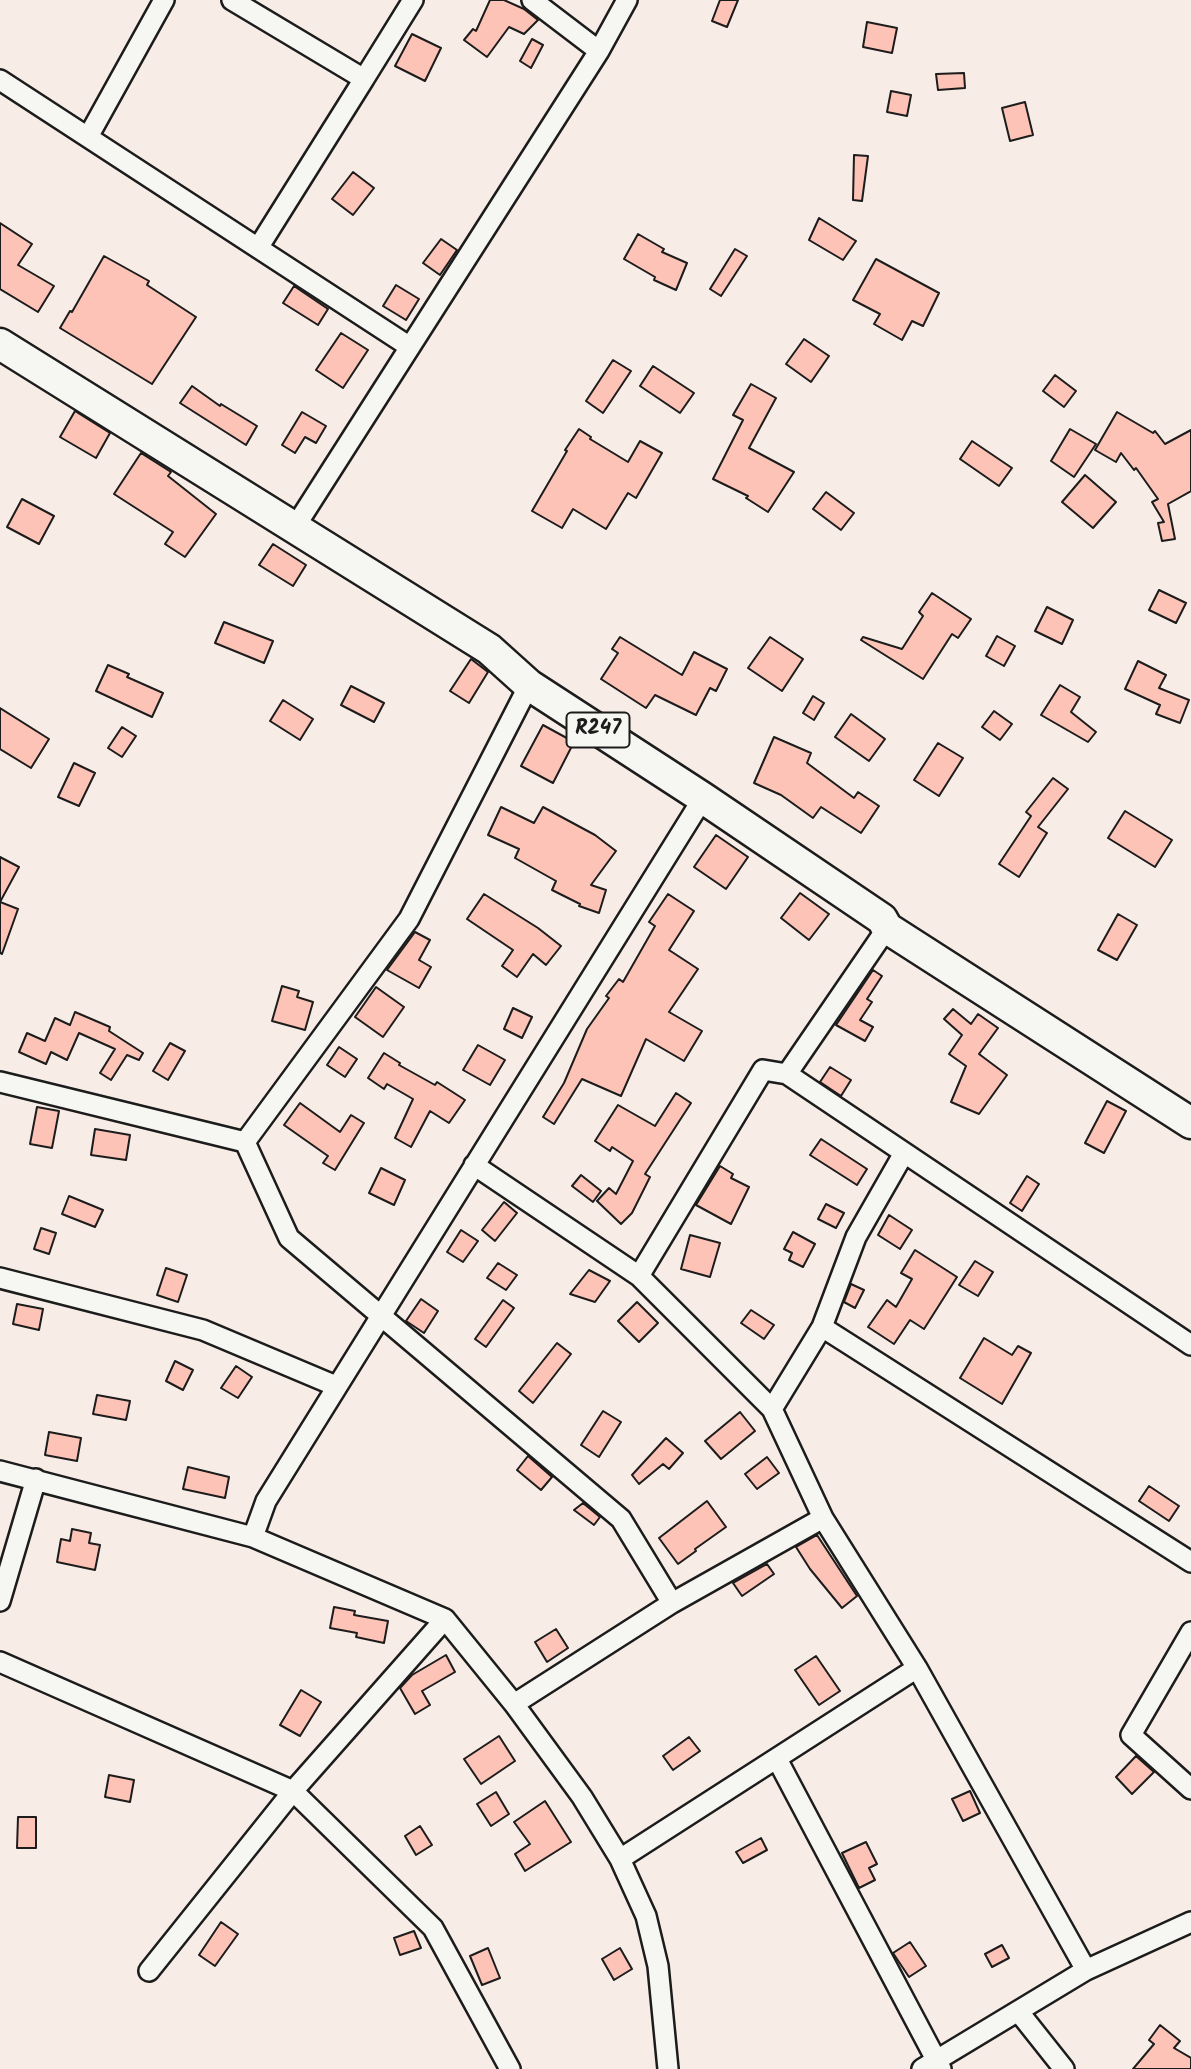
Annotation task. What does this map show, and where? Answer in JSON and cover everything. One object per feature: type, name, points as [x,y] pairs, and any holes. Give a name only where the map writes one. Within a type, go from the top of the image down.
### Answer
[{"type":"main road","name":"R247","points":[[0,344],[489,649],[529,685],[882,919],[887,928],[1191,1122]]},
{"type":"street","points":[[88,137],[164,0]]},
{"type":"street","points":[[232,0],[364,79]]},
{"type":"street","points":[[258,248],[413,0]]},
{"type":"street","points":[[532,0],[599,51]]},
{"type":"street","points":[[295,527],[599,51],[628,0]]},
{"type":"street","points":[[0,80],[410,347]]},
{"type":"street","points":[[245,1142],[409,919],[529,685]]},
{"type":"street","points":[[253,1537],[266,1501],[336,1386],[703,798]]},
{"type":"street","points":[[787,1074],[887,928]]},
{"type":"street","points":[[639,1276],[763,1070],[787,1074],[1191,1345]]},
{"type":"street","points":[[0,1082],[245,1142]]},
{"type":"street","points":[[245,1142],[289,1238],[621,1519],[672,1603]]},
{"type":"street","points":[[772,1409],[822,1327],[856,1237],[904,1153]]},
{"type":"street","points":[[474,1165],[639,1276],[772,1409],[823,1518],[917,1668],[1086,1970]]},
{"type":"street","points":[[0,1278],[203,1331],[336,1386]]},
{"type":"street","points":[[822,1327],[1191,1562]]},
{"type":"street","points":[[0,1471],[253,1537],[445,1619],[514,1704],[582,1797],[620,1859],[646,1916],[658,1966],[668,2069]]},
{"type":"street","points":[[0,1601],[36,1479]]},
{"type":"street","points":[[514,1704],[672,1603],[823,1518]]},
{"type":"street","points":[[149,1971],[293,1791],[445,1619]]},
{"type":"street","points":[[1191,1632],[1131,1735],[1191,1789]]},
{"type":"street","points":[[0,1662],[293,1791],[433,1928],[510,2069]]},
{"type":"street","points":[[620,1859],[917,1668]]},
{"type":"street","points":[[777,1759],[933,2066],[1086,1970],[1191,1922]]},
{"type":"street","points":[[1018,2011],[1064,2069]]},
{"type":"building","points":[[490,0],[504,0],[524,9],[538,20],[524,34],[509,27],[487,57],[464,40],[473,29],[476,31]]},
{"type":"building","points":[[720,0],[738,0],[727,27],[712,21]]},
{"type":"building","points":[[867,22],[897,28],[892,53],[863,47]]},
{"type":"building","points":[[412,34],[441,48],[425,81],[395,66]]},
{"type":"building","points":[[532,39],[543,45],[531,68],[520,61]]},
{"type":"building","points":[[964,73],[965,88],[938,90],[936,74]]},
{"type":"building","points":[[891,91],[911,95],[907,116],[887,112]]},
{"type":"building","points":[[1025,102],[1033,135],[1010,141],[1002,108]]},
{"type":"building","points":[[854,155],[868,156],[862,201],[853,200]]},
{"type":"building","points":[[353,172],[374,188],[353,215],[332,199]]},
{"type":"building","points":[[819,218],[856,241],[843,260],[809,240]]},
{"type":"building","points":[[0,223],[32,244],[18,265],[54,286],[38,312],[0,289]]},
{"type":"building","points":[[638,234],[664,249],[662,252],[687,263],[676,290],[654,280],[655,277],[624,259]]},
{"type":"building","points":[[441,239],[457,250],[440,275],[423,263]]},
{"type":"building","points":[[735,249],[747,256],[721,296],[710,289]]},
{"type":"building","points":[[104,256],[149,281],[147,285],[196,317],[152,384],[60,328]]},
{"type":"building","points":[[876,259],[939,293],[923,326],[912,321],[902,340],[874,324],[880,314],[853,300]]},
{"type":"building","points":[[396,285],[419,299],[406,320],[383,306]]},
{"type":"building","points":[[294,286],[328,309],[318,325],[283,303]]},
{"type":"building","points":[[341,333],[368,350],[343,388],[316,370]]},
{"type":"building","points":[[804,339],[829,356],[811,382],[786,364]]},
{"type":"building","points":[[613,360],[631,371],[603,413],[586,401]]},
{"type":"building","points":[[653,366],[694,393],[680,413],[640,386]]},
{"type":"building","points":[[1055,375],[1076,391],[1064,407],[1043,391]]},
{"type":"building","points":[[751,384],[776,398],[749,448],[794,472],[768,512],[746,498],[748,496],[713,479],[743,420],[733,415]]},
{"type":"building","points":[[192,386],[220,406],[221,404],[257,426],[246,445],[180,403]]},
{"type":"building","points":[[75,411],[110,433],[96,458],[60,437]]},
{"type":"building","points":[[302,412],[326,426],[316,443],[305,437],[295,453],[282,445]]},
{"type":"building","points":[[1117,412],[1153,433],[1155,431],[1165,444],[1191,430],[1191,491],[1168,504],[1175,539],[1162,541],[1158,523],[1164,522],[1152,502],[1158,499],[1136,468],[1134,470],[1121,453],[1116,462],[1095,450]]},
{"type":"building","points":[[579,429],[591,437],[590,439],[628,462],[640,441],[662,453],[636,498],[628,493],[606,529],[573,509],[562,528],[532,511]]},
{"type":"building","points":[[1070,429],[1096,444],[1074,477],[1051,461]]},
{"type":"building","points":[[972,441],[1012,468],[999,486],[960,459]]},
{"type":"building","points":[[141,453],[171,472],[168,476],[216,514],[185,557],[165,544],[173,532],[114,494]]},
{"type":"building","points":[[1085,475],[1116,502],[1093,528],[1062,502]]},
{"type":"building","points":[[826,492],[854,513],[841,530],[813,509]]},
{"type":"building","points":[[22,499],[54,516],[39,544],[7,527]]},
{"type":"building","points":[[273,544],[306,565],[293,586],[259,565]]},
{"type":"building","points":[[1159,590],[1186,603],[1176,623],[1149,610]]},
{"type":"building","points":[[932,593],[971,619],[958,638],[952,634],[923,679],[861,640],[863,637],[902,649],[923,616],[919,612]]},
{"type":"building","points":[[1047,607],[1073,620],[1062,644],[1035,631]]},
{"type":"building","points":[[224,622],[273,641],[264,663],[215,643]]},
{"type":"building","points":[[997,636],[1015,646],[1004,666],[986,656]]},
{"type":"building","points":[[620,637],[682,675],[694,652],[727,669],[716,691],[710,688],[696,715],[655,695],[646,708],[601,679],[618,653],[612,649]]},
{"type":"building","points":[[770,637],[803,659],[782,691],[748,668]]},
{"type":"building","points":[[471,659],[488,672],[469,703],[450,691]]},
{"type":"building","points":[[1138,661],[1166,675],[1159,688],[1189,700],[1180,723],[1156,714],[1160,705],[1125,689]]},
{"type":"building","points":[[108,665],[163,693],[152,717],[96,691]]},
{"type":"building","points":[[1060,685],[1080,697],[1071,712],[1096,732],[1088,742],[1041,715]]},
{"type":"building","points":[[351,686],[384,703],[374,722],[341,705]]},
{"type":"building","points":[[813,696],[824,703],[814,720],[803,713]]},
{"type":"building","points":[[283,700],[313,719],[300,740],[270,721]]},
{"type":"building","points":[[0,708],[49,739],[31,768],[0,749]]},
{"type":"building","points":[[994,711],[1012,724],[1000,740],[982,727]]},
{"type":"building","points":[[851,714],[885,739],[869,761],[835,737]]},
{"type":"building","points":[[543,725],[574,742],[553,783],[521,766]]},
{"type":"building","points":[[122,727],[136,736],[122,757],[108,748]]},
{"type":"building","points":[[774,737],[811,753],[807,763],[854,798],[858,792],[879,806],[861,833],[821,807],[813,818],[781,795],[754,783]]},
{"type":"building","points":[[938,743],[963,758],[939,796],[914,780]]},
{"type":"building","points":[[74,763],[95,773],[79,806],[58,797]]},
{"type":"building","points":[[1053,778],[1068,789],[1038,827],[1047,833],[1019,877],[999,864],[1031,816],[1026,812]]},
{"type":"building","points":[[501,807],[534,823],[543,807],[595,835],[616,851],[591,885],[606,890],[599,913],[579,906],[580,904],[552,890],[556,881],[515,858],[519,849],[488,835]]},
{"type":"building","points":[[1125,811],[1172,840],[1155,867],[1108,838]]},
{"type":"building","points":[[716,835],[748,857],[726,889],[694,867]]},
{"type":"building","points":[[0,857],[19,867],[0,902]]},
{"type":"building","points":[[800,893],[829,914],[809,940],[781,918]]},
{"type":"building","points":[[484,894],[561,946],[546,965],[533,954],[517,977],[502,966],[513,950],[467,919]]},
{"type":"building","points":[[668,894],[694,911],[669,950],[698,969],[669,1012],[702,1031],[684,1061],[646,1039],[621,1096],[582,1079],[554,1124],[543,1117],[564,1083],[587,1029],[619,979],[623,982],[655,926],[649,922]]},
{"type":"building","points":[[0,902],[18,909],[2,954],[0,953]]},
{"type":"building","points":[[1118,914],[1137,925],[1117,960],[1098,950]]},
{"type":"building","points":[[415,932],[430,940],[419,960],[431,967],[419,988],[387,970]]},
{"type":"building","points":[[873,970],[882,976],[867,999],[872,1002],[860,1020],[873,1027],[865,1041],[836,1025]]},
{"type":"building","points":[[282,986],[299,991],[297,997],[313,1002],[305,1030],[272,1021]]},
{"type":"building","points":[[376,987],[404,1007],[383,1037],[355,1017]]},
{"type":"building","points":[[513,1008],[532,1017],[522,1038],[504,1029]]},
{"type":"building","points":[[953,1009],[971,1024],[978,1014],[998,1028],[979,1054],[1007,1075],[979,1114],[951,1102],[966,1066],[949,1054],[962,1035],[944,1019]]},
{"type":"building","points":[[75,1012],[110,1027],[109,1031],[143,1053],[139,1060],[127,1055],[111,1080],[100,1073],[115,1049],[79,1033],[67,1060],[51,1052],[46,1064],[19,1052],[27,1033],[45,1041],[55,1018],[70,1025]]},
{"type":"building","points":[[170,1043],[185,1051],[168,1080],[153,1071]]},
{"type":"building","points":[[478,1045],[505,1060],[490,1085],[463,1070]]},
{"type":"building","points":[[339,1047],[357,1059],[345,1077],[327,1065]]},
{"type":"building","points":[[384,1053],[400,1063],[399,1065],[435,1085],[437,1082],[465,1100],[449,1123],[430,1111],[411,1147],[395,1138],[413,1099],[387,1084],[384,1089],[368,1078]]},
{"type":"building","points":[[830,1067],[851,1080],[841,1096],[820,1082]]},
{"type":"building","points":[[676,1093],[691,1103],[645,1174],[650,1177],[632,1213],[621,1224],[597,1201],[609,1188],[616,1194],[633,1161],[612,1147],[610,1151],[595,1141],[618,1105],[655,1126]]},
{"type":"building","points":[[1107,1101],[1126,1111],[1104,1153],[1085,1143]]},
{"type":"building","points":[[300,1103],[340,1132],[351,1115],[364,1123],[335,1170],[323,1163],[328,1156],[284,1125]]},
{"type":"building","points":[[37,1107],[59,1111],[52,1148],[30,1144]]},
{"type":"building","points":[[95,1129],[130,1135],[126,1160],[91,1155]]},
{"type":"building","points":[[821,1139],[867,1169],[857,1185],[810,1155]]},
{"type":"building","points":[[720,1166],[733,1174],[731,1178],[749,1187],[731,1224],[696,1205]]},
{"type":"building","points":[[381,1168],[405,1180],[394,1205],[369,1193]]},
{"type":"building","points":[[581,1175],[601,1191],[593,1202],[572,1186]]},
{"type":"building","points":[[1027,1176],[1039,1184],[1022,1211],[1010,1203]]},
{"type":"building","points":[[69,1196],[103,1210],[95,1227],[62,1214]]},
{"type":"building","points":[[504,1202],[517,1213],[495,1241],[482,1230]]},
{"type":"building","points":[[826,1204],[844,1213],[836,1228],[818,1219]]},
{"type":"building","points":[[889,1215],[912,1230],[900,1249],[878,1235]]},
{"type":"building","points":[[41,1228],[56,1233],[49,1254],[34,1249]]},
{"type":"building","points":[[461,1230],[478,1241],[463,1262],[447,1252]]},
{"type":"building","points":[[793,1232],[815,1244],[803,1267],[789,1260],[792,1253],[784,1249]]},
{"type":"building","points":[[690,1235],[720,1243],[710,1277],[681,1269]]},
{"type":"building","points":[[915,1250],[957,1277],[924,1329],[910,1320],[894,1344],[868,1327],[887,1300],[896,1307],[912,1279],[901,1273]]},
{"type":"building","points":[[975,1261],[993,1272],[978,1296],[959,1285]]},
{"type":"building","points":[[498,1263],[517,1275],[506,1290],[487,1278]]},
{"type":"building","points":[[166,1268],[187,1275],[178,1302],[157,1295]]},
{"type":"building","points":[[589,1270],[610,1281],[595,1302],[570,1294]]},
{"type":"building","points":[[851,1284],[864,1290],[855,1308],[844,1302]]},
{"type":"building","points":[[421,1299],[438,1311],[424,1333],[406,1321]]},
{"type":"building","points":[[503,1300],[514,1308],[486,1347],[475,1339]]},
{"type":"building","points":[[637,1302],[658,1323],[639,1342],[618,1321]]},
{"type":"building","points":[[17,1304],[43,1309],[39,1330],[13,1324]]},
{"type":"building","points":[[751,1310],[774,1325],[764,1339],[741,1323]]},
{"type":"building","points":[[984,1338],[1012,1355],[1018,1346],[1031,1353],[1002,1404],[960,1378]]},
{"type":"building","points":[[557,1343],[571,1354],[533,1403],[519,1391]]},
{"type":"building","points":[[175,1361],[193,1370],[183,1390],[166,1381]]},
{"type":"building","points":[[236,1366],[252,1377],[238,1398],[221,1388]]},
{"type":"building","points":[[97,1395],[130,1401],[126,1420],[93,1414]]},
{"type":"building","points":[[603,1411],[621,1422],[599,1457],[581,1445]]},
{"type":"building","points":[[740,1412],[755,1431],[721,1459],[705,1441]]},
{"type":"building","points":[[49,1432],[81,1438],[77,1461],[45,1455]]},
{"type":"building","points":[[666,1438],[683,1453],[669,1469],[663,1464],[639,1484],[632,1475]]},
{"type":"building","points":[[528,1456],[552,1477],[541,1490],[517,1470]]},
{"type":"building","points":[[767,1457],[779,1473],[757,1489],[745,1474]]},
{"type":"building","points":[[188,1467],[229,1477],[225,1498],[183,1489]]},
{"type":"building","points":[[1149,1486],[1179,1506],[1169,1521],[1139,1501]]},
{"type":"building","points":[[707,1501],[726,1527],[678,1564],[659,1538]]},
{"type":"building","points":[[583,1503],[600,1517],[594,1525],[574,1510]]},
{"type":"building","points":[[72,1529],[91,1533],[89,1543],[100,1545],[95,1570],[57,1562],[61,1539],[70,1541]]},
{"type":"building","points":[[817,1535],[857,1596],[842,1608],[796,1547]]},
{"type":"building","points":[[767,1564],[774,1574],[742,1596],[733,1583]]},
{"type":"building","points":[[334,1607],[355,1611],[354,1615],[388,1621],[384,1643],[356,1637],[357,1633],[330,1628]]},
{"type":"building","points":[[556,1629],[568,1648],[547,1662],[535,1642]]},
{"type":"building","points":[[446,1655],[455,1672],[422,1691],[430,1705],[415,1714],[400,1688],[412,1675]]},
{"type":"building","points":[[816,1656],[840,1691],[819,1705],[795,1670]]},
{"type":"building","points":[[301,1690],[321,1702],[300,1736],[280,1725]]},
{"type":"building","points":[[499,1736],[515,1761],[481,1784],[464,1759]]},
{"type":"building","points":[[689,1737],[700,1751],[673,1770],[663,1756]]},
{"type":"building","points":[[1136,1756],[1154,1772],[1132,1794],[1116,1777]]},
{"type":"building","points":[[109,1775],[134,1780],[130,1802],[105,1797]]},
{"type":"building","points":[[970,1791],[980,1813],[963,1821],[952,1799]]},
{"type":"building","points":[[496,1792],[509,1814],[491,1826],[477,1804]]},
{"type":"building","points":[[545,1801],[571,1842],[525,1871],[515,1854],[530,1844],[514,1822]]},
{"type":"building","points":[[18,1817],[36,1817],[36,1848],[17,1848]]},
{"type":"building","points":[[420,1826],[432,1845],[416,1855],[405,1836]]},
{"type":"building","points":[[761,1838],[767,1850],[743,1863],[736,1852]]},
{"type":"building","points":[[866,1842],[877,1864],[869,1868],[875,1880],[859,1888],[842,1853]]},
{"type":"building","points":[[221,1922],[238,1934],[215,1966],[199,1955]]},
{"type":"building","points":[[414,1931],[421,1948],[400,1955],[394,1938]]},
{"type":"building","points":[[910,1942],[926,1966],[909,1977],[893,1953]]},
{"type":"building","points":[[1002,1945],[1009,1958],[992,1967],[985,1954]]},
{"type":"building","points":[[488,1948],[500,1978],[482,1985],[470,1956]]},
{"type":"building","points":[[620,1948],[632,1969],[614,1980],[602,1959]]},
{"type":"building","points":[[1160,2025],[1180,2041],[1174,2048],[1191,2058],[1191,2069],[1133,2069],[1154,2044],[1149,2040]]}]
